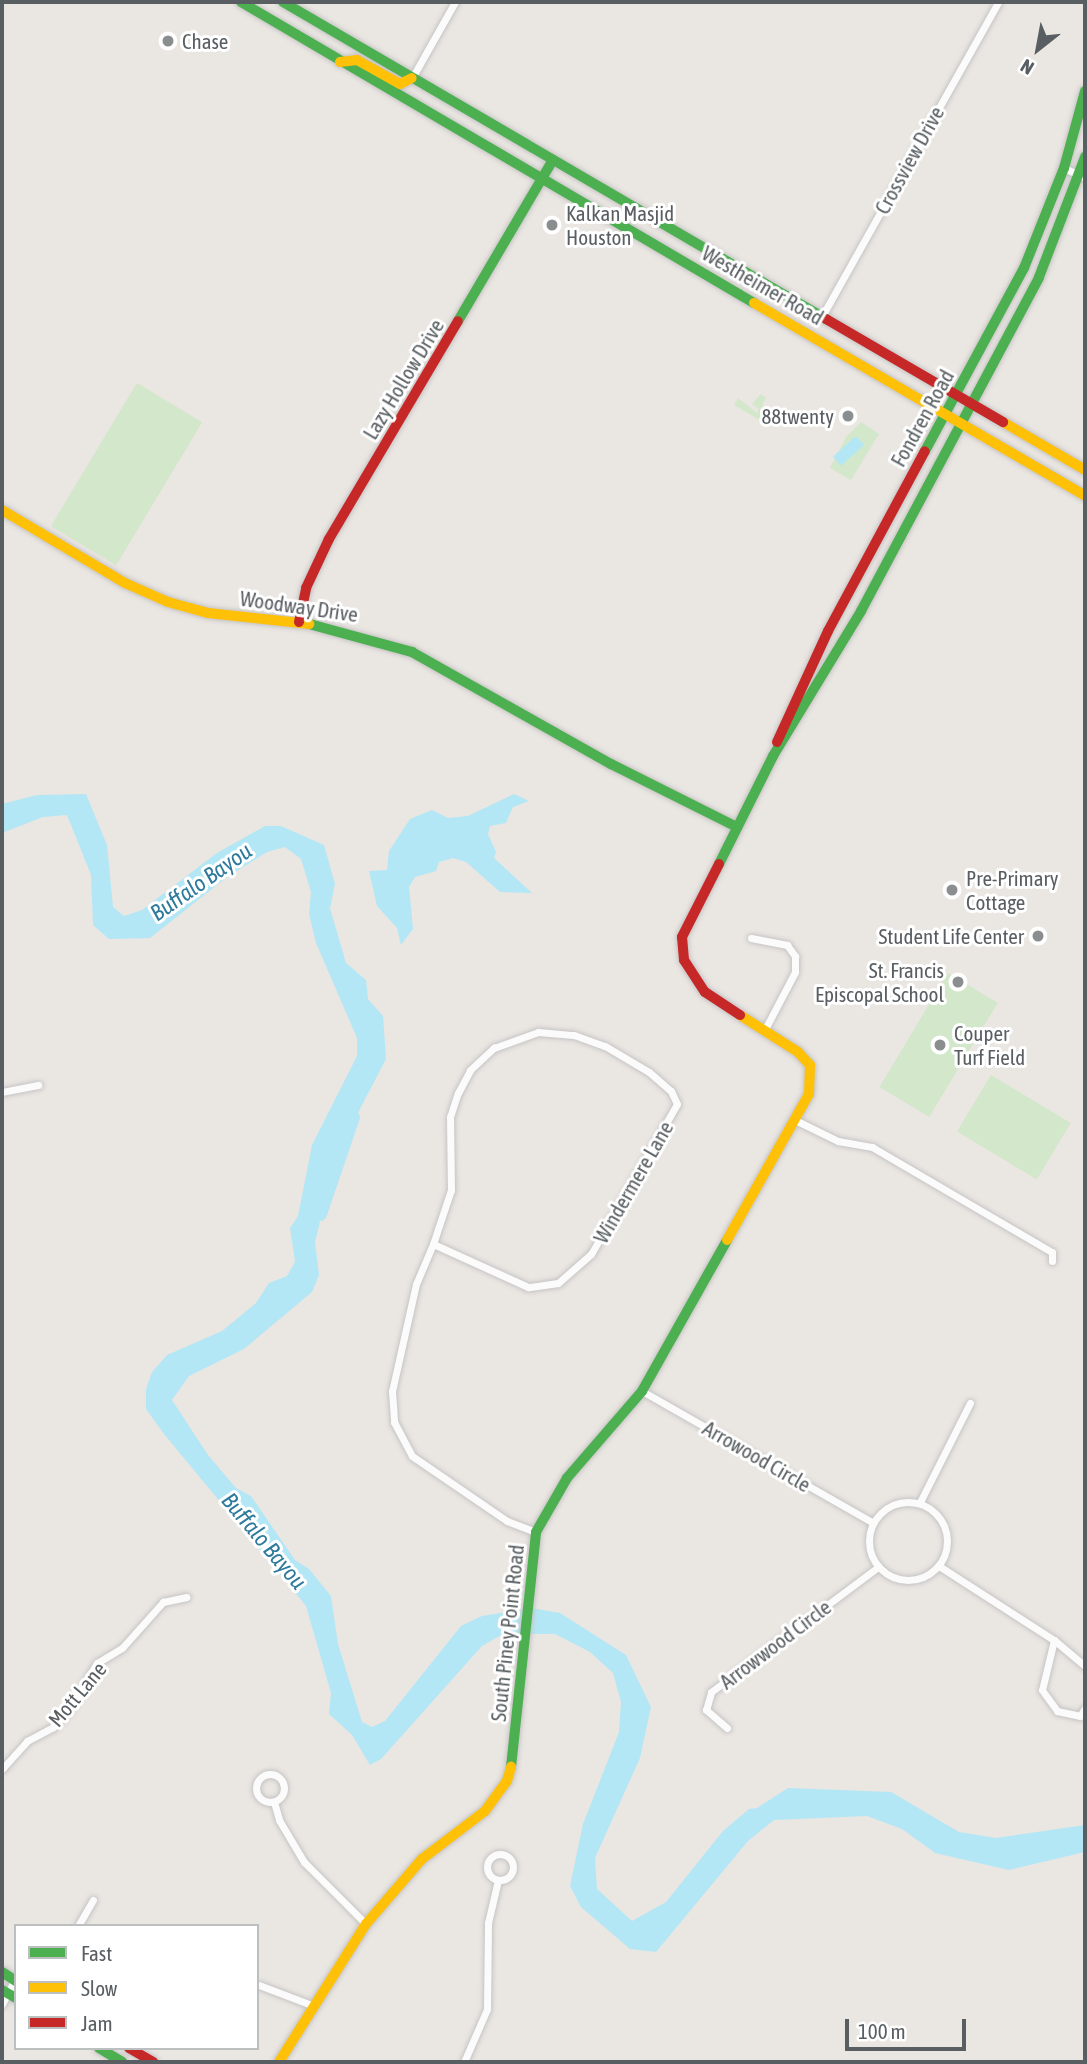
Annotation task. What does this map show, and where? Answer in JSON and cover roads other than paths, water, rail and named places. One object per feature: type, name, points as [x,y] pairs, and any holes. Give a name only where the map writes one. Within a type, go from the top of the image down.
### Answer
[{"type":"street","name":"Westheimer Road","points":[[283,2],[1085,470]]},
{"type":"street","points":[[340,62],[357,60],[400,84],[412,78],[455,2]]},
{"type":"street","name":"Crossview Drive","points":[[821,318],[998,2]]},
{"type":"street","name":"Westheimer Road","points":[[247,3],[340,62],[1085,496]]},
{"type":"street","name":"Fondren Road","points":[[774,756],[800,686],[1024,268],[1064,168],[1085,91]]},
{"type":"street","name":"Fondren Road","points":[[690,971],[681,950],[687,920],[774,756],[861,611],[1039,277],[1083,177],[1085,157]]},
{"type":"street","name":"Lazy Hollow Drive","points":[[299,622],[306,588],[329,539],[553,160]]},
{"type":"street","points":[[1064,168],[1083,177]]},
{"type":"street","name":"Woodway Drive","points":[[2,510],[125,583],[167,602],[208,613],[299,622],[360,634],[412,652],[611,764],[737,827]]},
{"type":"street","points":[[751,938],[787,944],[795,956],[795,972],[764,1031]]},
{"type":"street","name":"South Piney Point Road","points":[[279,2062],[366,1924],[422,1859],[485,1811],[507,1781],[523,1667],[536,1532],[567,1478],[642,1391],[809,1094],[810,1065],[798,1052],[705,992],[690,971]]},
{"type":"street","name":"Windermere Lane","points":[[433,1244],[513,1284],[558,1283],[591,1254],[676,1110],[674,1095],[649,1072],[605,1046],[574,1035],[538,1032],[494,1048],[470,1070],[450,1117],[451,1190],[416,1284],[392,1391],[394,1422],[412,1456],[506,1521],[536,1532]]},
{"type":"street","points":[[2,1092],[38,1085]]},
{"type":"street","points":[[795,1120],[838,1142],[872,1147],[1052,1252],[1052,1261]]},
{"type":"street","name":"Arrowood Circle","points":[[642,1391],[872,1522]]},
{"type":"street","points":[[920,1502],[970,1402]]},
{"type":"street","points":[[920,1502],[943,1524],[948,1539],[939,1566],[928,1576],[910,1581],[889,1576],[878,1567],[869,1550],[872,1522],[896,1503],[920,1502]]},
{"type":"street","points":[[939,1566],[1054,1640],[1085,1666]]},
{"type":"street","name":"Arrowwood Circle","points":[[727,1728],[706,1710],[712,1692],[878,1567]]},
{"type":"street","name":"Mott Lane","points":[[2,1769],[27,1741],[52,1727],[68,1711],[97,1663],[122,1648],[163,1602],[186,1597]]},
{"type":"street","points":[[1054,1640],[1042,1690],[1057,1711],[1080,1716],[1085,1708]]},
{"type":"street","points":[[266,1774],[277,1775],[284,1784],[282,1795],[274,1802],[262,1801],[256,1792],[257,1781],[266,1774]]},
{"type":"street","points":[[274,1802],[279,1820],[304,1862],[366,1924]]},
{"type":"street","points":[[464,2062],[486,2009],[488,1923],[498,1880]]},
{"type":"street","points":[[79,1924],[93,1900]]},
{"type":"street","points":[[259,1985],[314,2006]]},
{"type":"street","points":[[2,2004],[8,1994]]},
{"type":"street","points":[[102,2050],[122,2062]]},
{"type":"street","points":[[132,2050],[153,2062]]},
{"type":"water","points":[[856,436],[864,445],[841,466],[833,457]]},
{"type":"water","points":[[86,794],[107,845],[113,907],[124,916],[142,910],[217,853],[265,826],[281,826],[324,845],[335,884],[330,908],[346,963],[366,980],[368,999],[383,1016],[386,1059],[336,1155],[315,1242],[319,1275],[312,1292],[244,1349],[189,1376],[172,1400],[208,1455],[236,1488],[251,1496],[295,1560],[309,1569],[331,1596],[338,1644],[362,1722],[372,1727],[385,1721],[461,1626],[482,1616],[531,1608],[560,1613],[626,1655],[651,1707],[640,1758],[595,1858],[597,1889],[632,1921],[666,1902],[723,1831],[749,1809],[757,1808],[788,1788],[891,1792],[959,1832],[996,1838],[1085,1825],[1085,1852],[1009,1870],[935,1853],[902,1829],[867,1816],[774,1820],[748,1841],[656,1952],[630,1949],[581,1907],[570,1886],[583,1824],[619,1732],[621,1702],[613,1673],[590,1652],[555,1634],[503,1634],[482,1646],[381,1759],[370,1765],[352,1735],[329,1714],[331,1693],[306,1606],[146,1409],[146,1389],[152,1372],[167,1355],[222,1331],[256,1303],[269,1283],[287,1276],[295,1262],[290,1228],[298,1216],[312,1145],[357,1056],[357,1038],[316,943],[309,914],[311,892],[301,859],[285,847],[267,852],[227,877],[150,938],[109,939],[93,925],[91,875],[67,815],[43,817],[2,833],[2,804],[37,795]]},
{"type":"water","points":[[514,794],[529,801],[513,807],[506,823],[490,826],[488,834],[496,852],[494,858],[532,893],[500,892],[466,862],[453,858],[439,862],[436,871],[415,877],[409,887],[413,929],[401,945],[397,928],[377,906],[369,871],[387,870],[389,851],[410,819],[432,810],[448,818],[468,816]]},
{"type":"waterway","name":"Buffalo Bayou","points":[[320,1214],[353,1117]]},
{"type":"place","name":"Chase","points":[[168,41]]},
{"type":"place","name":"Kalkan Masjid Houston","points":[[552,225]]},
{"type":"place","name":"88twenty","points":[[848,416]]},
{"type":"place","name":"Pre-Primary Cottage","points":[[952,890]]},
{"type":"place","name":"Student Life Center","points":[[1038,936]]},
{"type":"place","name":"St. Francis Episcopal School","points":[[958,982]]},
{"type":"place","name":"Couper Turf Field","points":[[940,1045]]}]
